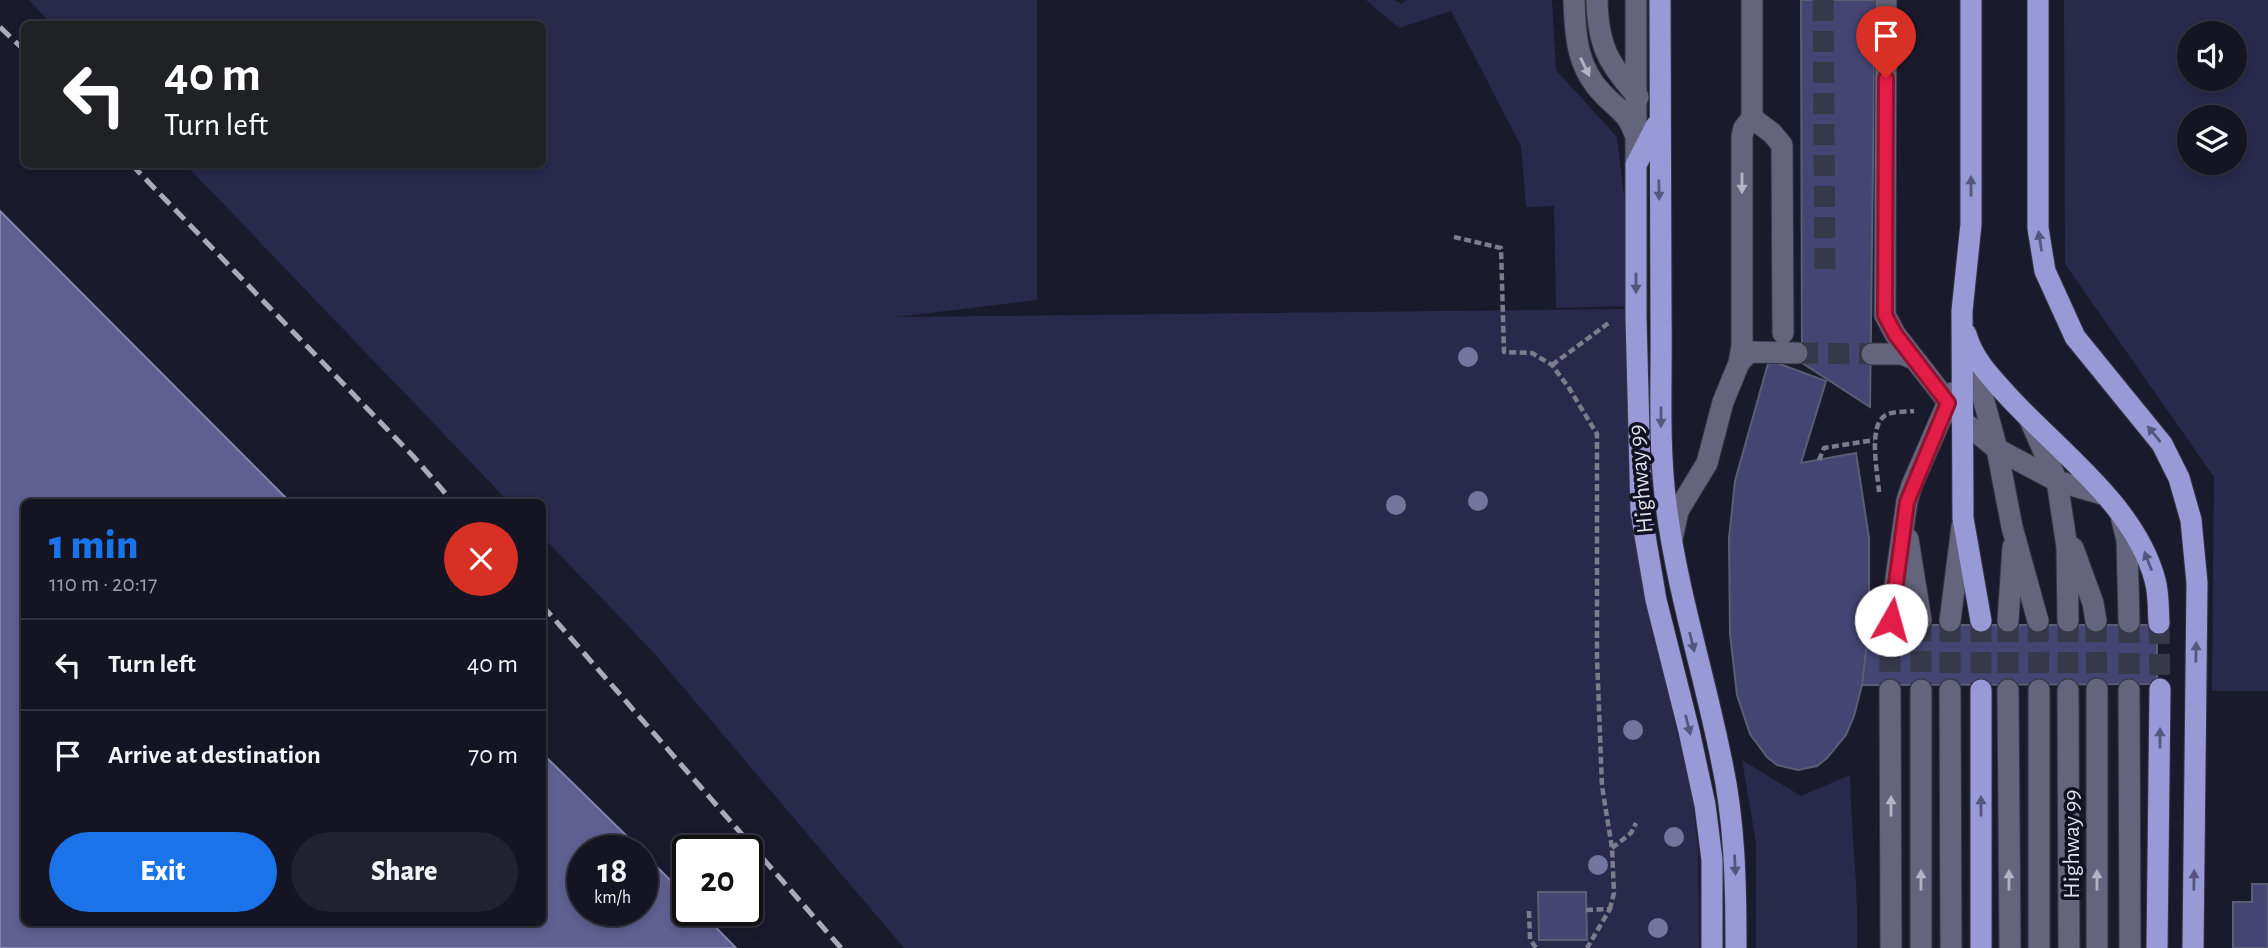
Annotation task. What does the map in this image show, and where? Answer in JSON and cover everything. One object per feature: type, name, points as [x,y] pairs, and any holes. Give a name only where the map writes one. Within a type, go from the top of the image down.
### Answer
[{"type":"highway","name":"Highway 99","points":[[1660,0],[1661,440],[1672,548],[1687,624],[1725,780],[1735,866],[1736,948]]},
{"type":"highway","points":[[1971,0],[1970,249],[1962,311],[1966,351],[1962,421],[1962,518],[1981,621]]},
{"type":"highway","points":[[2038,0],[2038,228],[2045,271],[2076,337],[2162,444],[2179,478],[2191,520],[2197,583],[2193,948]]},
{"type":"highway","points":[[1659,121],[1636,155],[1636,331],[1641,512],[1653,588],[1705,805],[1712,860],[1712,948]]},
{"type":"highway","points":[[1966,351],[2111,501],[2136,534],[2156,583],[2159,623]]},
{"type":"highway","points":[[2157,948],[2160,689]]},
{"type":"highway","points":[[1981,690],[1981,948]]},
{"type":"lane","points":[[1574,0],[1576,39],[1584,67],[1597,88],[1625,113],[1631,122],[1636,155]]},
{"type":"lane","points":[[1597,0],[1597,21],[1605,55],[1659,121]]},
{"type":"lane","points":[[1636,0],[1636,155]]},
{"type":"lane","points":[[1672,548],[1672,532],[1678,511],[1707,463],[1723,401],[1739,363],[1742,346],[1742,135],[1752,118],[1752,0]]},
{"type":"lane","points":[[1886,0],[1885,315],[1895,334],[1962,421],[1997,449],[2057,481],[2111,501],[2127,540],[2129,622]]},
{"type":"lane","points":[[1752,118],[1772,133],[1782,145],[1783,333]]},
{"type":"lane","points":[[1891,620],[1905,516],[1912,485],[1948,403],[1966,351]]},
{"type":"lane","points":[[1966,351],[1997,449],[2012,527],[2038,621]]},
{"type":"lane","points":[[1739,363],[1747,354],[1753,352],[1797,353]]},
{"type":"lane","points":[[1872,354],[1902,354],[1914,359]]},
{"type":"lane","points":[[2029,418],[2057,481],[2065,526],[2068,621]]},
{"type":"lane","points":[[1905,516],[1921,620]]},
{"type":"lane","points":[[1950,621],[1962,518]]},
{"type":"lane","points":[[2065,526],[2093,603],[2096,621]]},
{"type":"lane","points":[[2008,621],[2012,527]]},
{"type":"lane","name":"Highway 99","points":[[2097,689],[2097,948]]},
{"type":"lane","points":[[1891,690],[1891,948]]},
{"type":"lane","points":[[1921,690],[1921,948]]},
{"type":"lane","points":[[1950,690],[1951,948]]},
{"type":"lane","points":[[2008,690],[2010,948]]},
{"type":"lane","name":"Highway 99","points":[[2039,690],[2039,948]]},
{"type":"lane","name":"Highway 99","points":[[2068,690],[2069,948]]},
{"type":"lane","points":[[2129,690],[2130,948]]},
{"type":"path","points":[[1454,237],[1501,248],[1504,352],[1532,353],[1552,365],[1597,434],[1597,657],[1602,786],[1612,848],[1614,893],[1609,909],[1587,948]]},
{"type":"path","points":[[1552,365],[1604,324],[1614,321]]},
{"type":"path","points":[[1819,460],[1824,448],[1874,440]]},
{"type":"path","points":[[1612,848],[1631,833],[1636,823]]},
{"type":"path","points":[[1586,910],[1609,909]]},
{"type":"path","points":[[1529,911],[1530,939],[1536,948]]},
{"type":"shaded area","points":[[29,0],[1037,0],[1037,300],[896,317],[1626,309],[1629,487],[1643,585],[1692,797],[1698,848],[1699,948],[904,948],[654,653],[546,540],[546,499],[506,499],[189,168],[546,168],[546,21],[49,21]]},
{"type":"shaded area","points":[[1366,0],[1393,0],[1402,4],[1406,0],[1552,0],[1556,70],[1617,137],[1625,205],[1626,306],[1556,308],[1554,206],[1526,207],[1521,146],[1451,11],[1399,28]]},
{"type":"shaded area","points":[[2064,0],[2268,0],[2268,691],[2212,691],[2214,477],[2065,264]]},
{"type":"shaded area","points":[[1742,760],[1801,796],[1850,775],[1857,948],[1756,948],[1756,843]]},
{"type":"water","points":[[0,211],[287,499],[21,499],[21,926],[546,926],[546,757],[626,835],[567,835],[567,926],[658,926],[658,868],[672,882],[672,926],[715,926],[736,948],[0,948]]},
{"type":"building","points":[[1801,0],[1875,0],[1870,407],[1802,363]]},
{"type":"building","points":[[1769,360],[1826,381],[1801,463],[1856,453],[1869,538],[1869,625],[1862,685],[1854,716],[1846,735],[1827,758],[1817,766],[1798,770],[1777,765],[1767,757],[1750,734],[1737,695],[1730,634],[1729,538],[1735,481]]},
{"type":"building","points":[[1869,625],[2157,625],[2157,684],[1862,685]]},
{"type":"building","points":[[2252,884],[2268,884],[2268,948],[2233,948],[2233,902],[2252,902]]},
{"type":"building","points":[[1538,892],[1586,892],[1587,940],[1539,940]]},
{"type":"tunnel","points":[[1823,0],[1825,273]]},
{"type":"tunnel","points":[[1797,353],[1872,354]]},
{"type":"tunnel","points":[[1890,620],[1890,690]]},
{"type":"tunnel","points":[[1921,620],[1921,690]]},
{"type":"tunnel","points":[[1950,621],[1950,690]]},
{"type":"tunnel","points":[[1981,621],[1981,690]]},
{"type":"tunnel","points":[[2008,621],[2008,690]]},
{"type":"tunnel","points":[[2038,621],[2039,690]]},
{"type":"tunnel","points":[[2068,621],[2068,690]]},
{"type":"tunnel","points":[[2096,621],[2097,689]]},
{"type":"tunnel","points":[[2129,622],[2129,690]]},
{"type":"tunnel","points":[[2159,623],[2160,689]]},
{"type":"railway","points":[[0,27],[21,47]]},
{"type":"railway","points":[[135,168],[413,456],[450,499]]},
{"type":"railway","points":[[546,610],[841,948]]},
{"type":"route","points":[[1886,78],[1885,315],[1895,334],[1948,403],[1907,502],[1891,620]]}]
